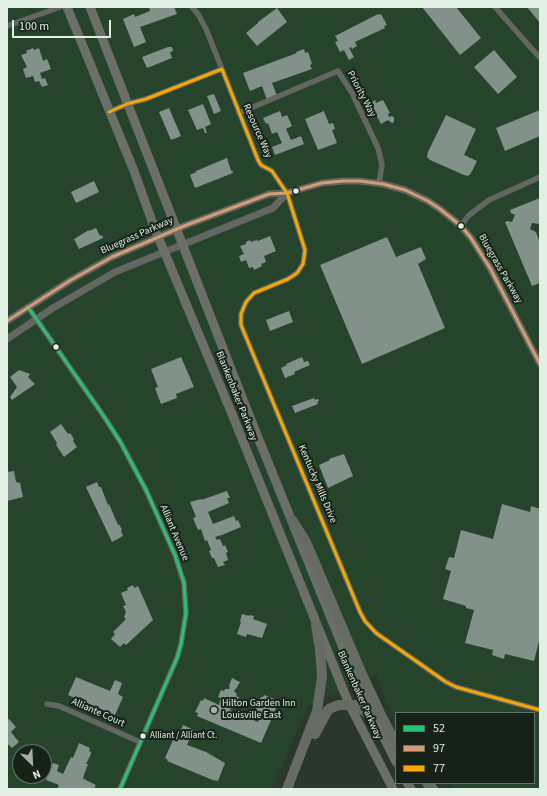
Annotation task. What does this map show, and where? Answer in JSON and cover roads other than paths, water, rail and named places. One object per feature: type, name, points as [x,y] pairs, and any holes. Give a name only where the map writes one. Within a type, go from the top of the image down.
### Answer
[{"type":"highway","points":[[292,520],[306,542],[380,715],[395,742]]},
{"type":"highway","points":[[288,787],[317,711],[320,695],[322,676],[316,625]]},
{"type":"highway","points":[[288,787],[328,710],[339,705],[357,705],[373,718]]},
{"type":"main road","name":"Blankenbaker Parkway","points":[[68,7],[165,252],[232,414],[316,625],[349,704],[392,789]]},
{"type":"main road","name":"Blankenbaker Parkway","points":[[90,7],[247,410],[358,684],[373,718],[395,760]]},
{"type":"street","points":[[7,26],[60,7]]},
{"type":"street","name":"Resource Way","points":[[192,7],[198,14],[206,29],[238,113],[260,163],[272,170],[286,193]]},
{"type":"street","points":[[495,7],[540,58]]},
{"type":"street","points":[[110,112],[127,104],[146,100],[222,69]]},
{"type":"street","name":"Priority Way","points":[[238,113],[338,71],[352,93],[378,148],[382,165],[379,183]]},
{"type":"street","points":[[461,226],[468,216],[489,200],[540,177]]},
{"type":"street","name":"Bluegrass Parkway","points":[[7,321],[71,280],[112,257],[176,229],[269,194],[286,193],[311,185],[343,180],[360,181],[379,183],[404,190],[428,201],[461,226],[471,238],[490,268],[540,364]]},
{"type":"street","points":[[7,339],[81,291],[115,272],[273,208],[286,193]]},
{"type":"street","name":"Kentucky Mills Drive","points":[[286,193],[304,245],[305,256],[303,264],[297,273],[288,279],[250,297],[243,306],[241,325],[360,612],[369,626],[376,633],[446,682],[456,687],[540,710]]},
{"type":"street","name":"Alliant Avenue","points":[[28,307],[102,413],[121,443],[146,490],[176,555],[185,593],[186,613],[177,658],[120,789]]},
{"type":"street","name":"Alliante Court","points":[[48,704],[60,706],[140,742]]},
{"type":"place","name":"Hilton Garden Inn Louisville East","points":[[214,710]]},
{"type":"place","name":"Alliant / Alliant Ct.","points":[[143,736]]}]
